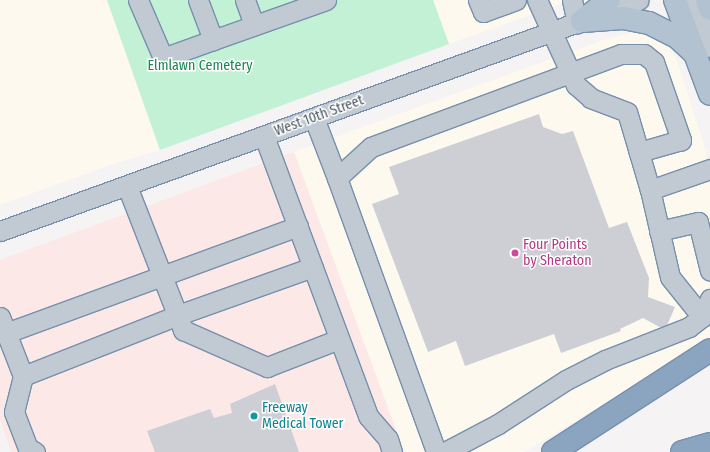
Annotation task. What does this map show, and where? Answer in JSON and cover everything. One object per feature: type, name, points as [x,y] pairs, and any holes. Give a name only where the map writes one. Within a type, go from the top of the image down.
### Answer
[{"type":"highway","points":[[553,452],[710,350]]},
{"type":"highway","points":[[682,452],[710,444]]},
{"type":"main road","points":[[579,22],[610,0]]},
{"type":"main road","points":[[675,0],[703,51],[710,94]]},
{"type":"main road","points":[[707,0],[710,9]]},
{"type":"main road","points":[[579,22],[623,18],[649,23],[703,51]]},
{"type":"street","points":[[138,0],[163,58],[254,24],[326,0]]},
{"type":"street","points":[[198,0],[213,40]]},
{"type":"street","points":[[245,0],[254,24]]},
{"type":"street","points":[[478,0],[482,12],[516,0]]},
{"type":"street","points":[[537,0],[570,75],[576,85],[590,98],[627,112],[650,190],[670,277],[702,317]]},
{"type":"street","points":[[572,0],[579,22]]},
{"type":"street","name":"West 10th Street","points":[[0,231],[638,0]]},
{"type":"street","points":[[686,0],[698,16],[703,51]]},
{"type":"street","points":[[337,178],[371,147],[570,75],[621,54],[644,54],[654,62],[681,140],[639,152]]},
{"type":"street","points":[[314,118],[436,452]]},
{"type":"street","points":[[264,136],[368,416],[388,439],[392,452]]},
{"type":"street","points":[[650,190],[710,169]]},
{"type":"street","points":[[127,186],[183,330],[267,367],[340,339]]},
{"type":"street","points":[[659,231],[698,222],[710,271]]},
{"type":"street","points":[[35,452],[28,448],[14,412],[22,376],[3,325],[162,275],[298,226]]},
{"type":"street","points":[[22,376],[178,315],[313,266]]},
{"type":"street","points":[[445,452],[498,424],[566,380],[605,360],[689,327],[702,317],[710,299]]},
{"type":"shaded area","points":[[0,0],[107,0],[160,150],[116,163],[0,205]]},
{"type":"shaded area","points":[[433,0],[573,0],[449,44]]},
{"type":"shaded area","points":[[636,31],[659,39],[676,57],[704,145],[710,171],[710,338],[525,452],[404,452],[294,152],[603,40]]},
{"type":"shaded area","points":[[294,152],[404,452],[11,452],[0,420],[0,260]]},
{"type":"green space","name":"Elmlawn Cemetery","points":[[107,0],[433,0],[449,44],[160,150]]},
{"type":"building","name":"Four Points by Sheraton","points":[[539,114],[543,127],[562,134],[573,131],[609,228],[627,222],[649,278],[648,297],[675,307],[665,330],[643,318],[620,329],[621,331],[561,353],[554,334],[465,366],[456,341],[428,352],[372,204],[399,194],[389,167]]},
{"type":"building","name":"Freeway Medical Tower","points":[[275,384],[299,452],[155,452],[147,431],[210,409],[214,418],[232,413],[230,404]]},
{"type":"place","name":"Four Points by Sheraton","points":[[515,253]]},
{"type":"place","name":"Freeway Medical Tower","points":[[254,416]]}]
